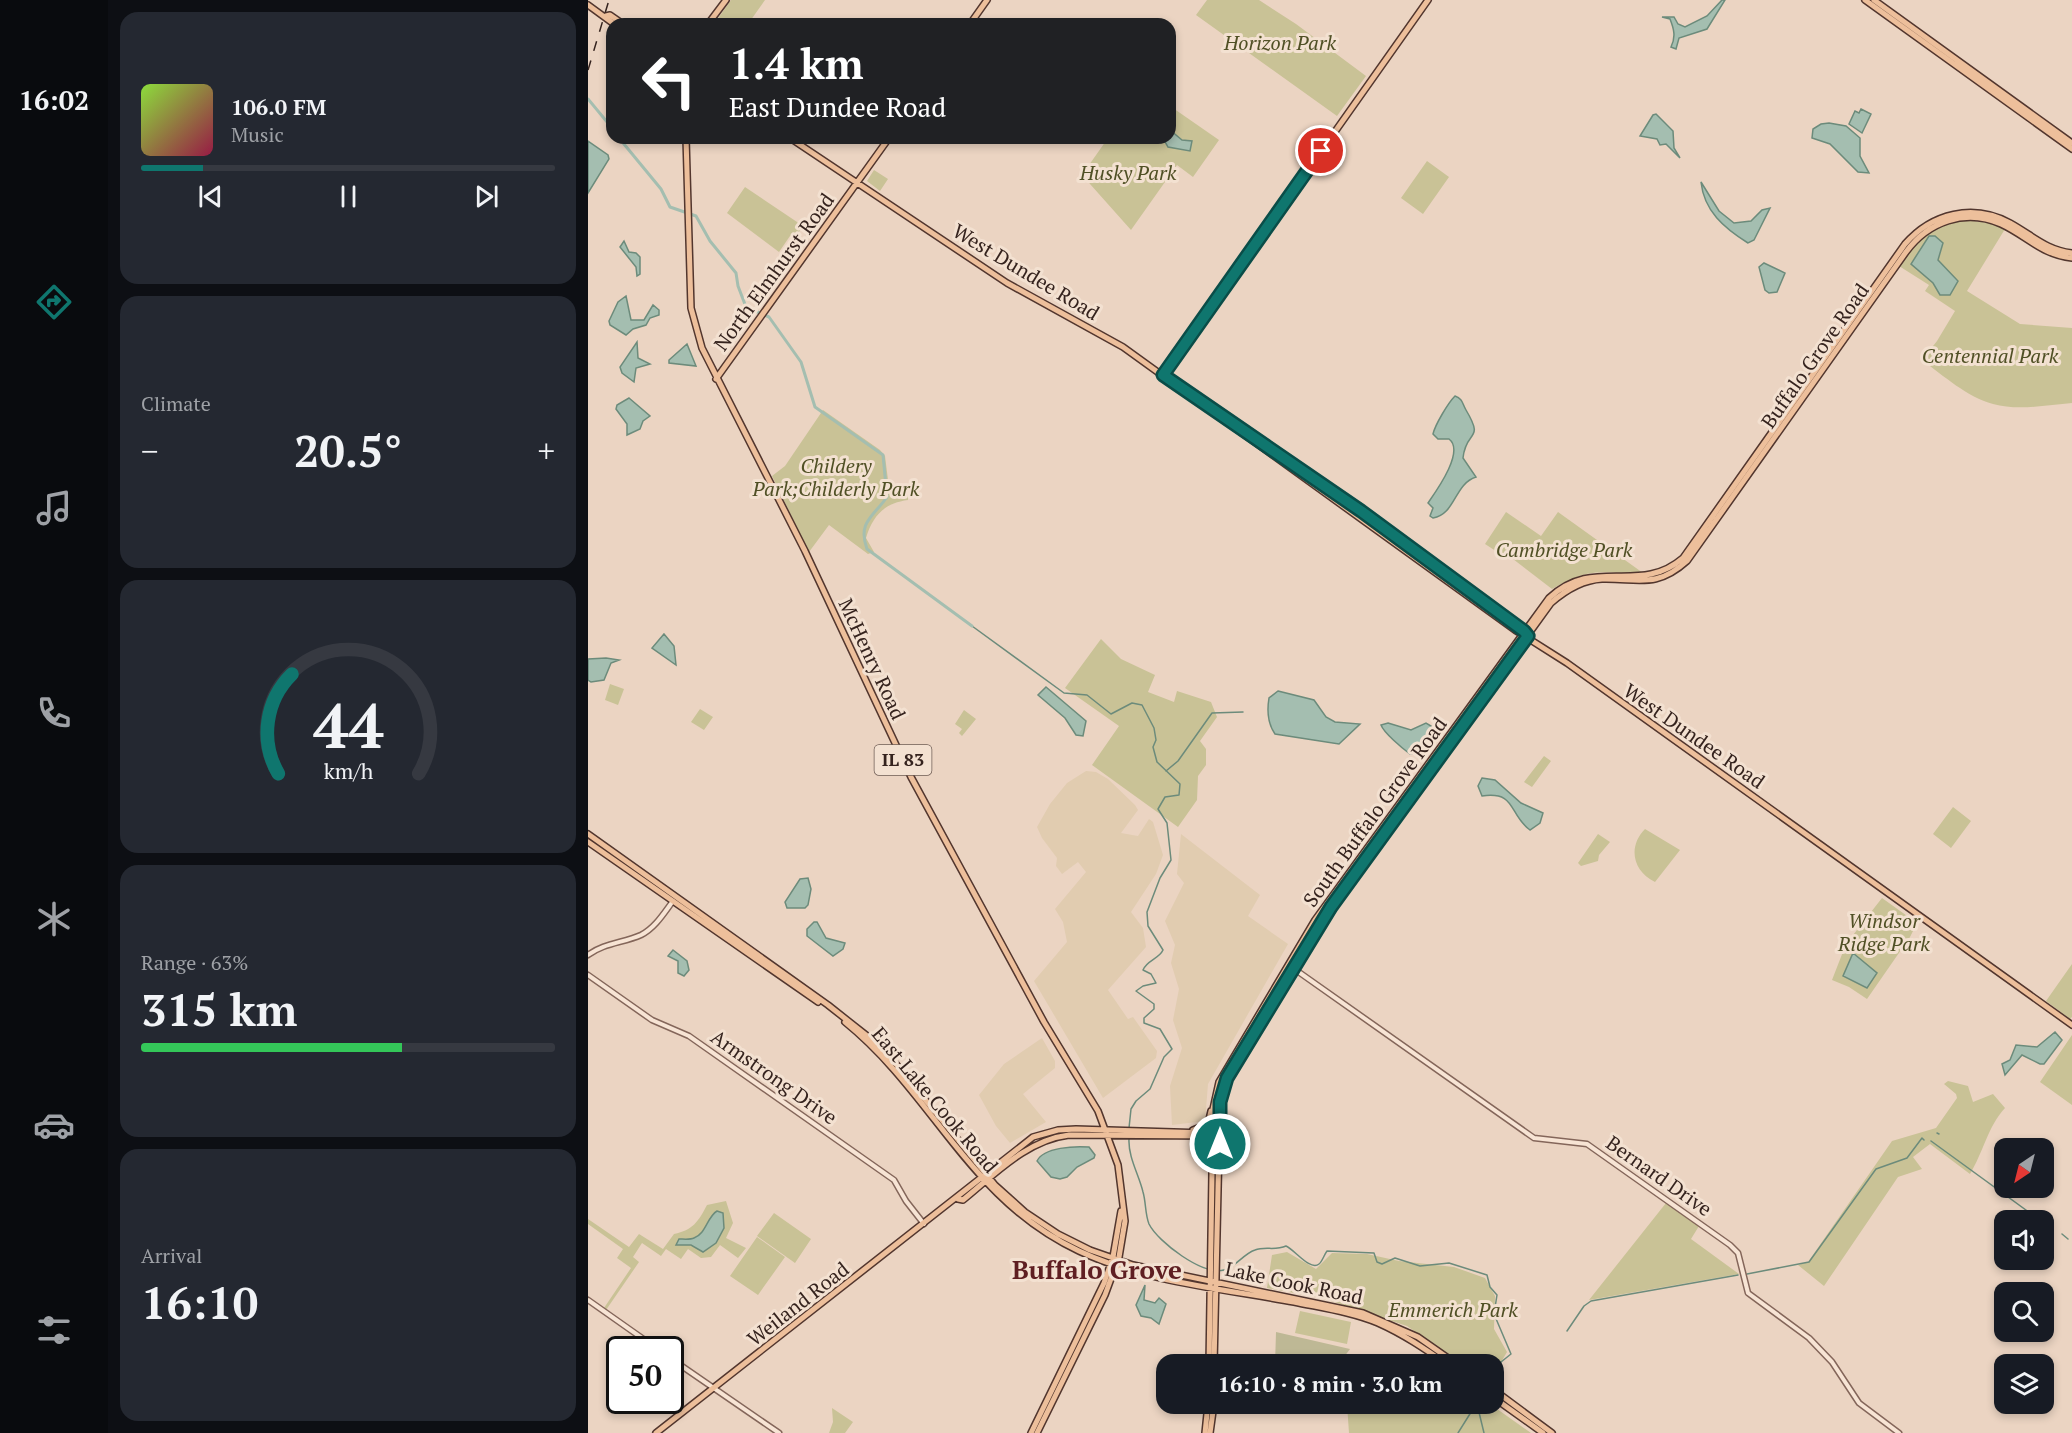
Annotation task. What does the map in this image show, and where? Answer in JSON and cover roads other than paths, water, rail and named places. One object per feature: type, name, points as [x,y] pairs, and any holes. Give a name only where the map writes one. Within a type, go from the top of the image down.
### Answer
[{"type":"main road","points":[[712,18],[726,0]]},
{"type":"main road","points":[[974,18],[987,0]]},
{"type":"main road","points":[[1163,375],[1428,0]]},
{"type":"main road","points":[[1864,0],[2072,142]]},
{"type":"main road","points":[[1874,0],[2072,149]]},
{"type":"main road","points":[[588,4],[606,16],[610,15],[614,18]]},
{"type":"main road","name":"McHenry Road","points":[[686,144],[691,308],[702,348],[805,551],[911,777],[1044,1022],[1108,1133],[1119,1165],[1124,1230],[1105,1295],[1037,1433]]},
{"type":"main road","name":"West Dundee Road","points":[[799,144],[1007,283],[1115,342],[1163,375],[2072,1025]]},
{"type":"main road","name":"North Elmhurst Road","points":[[716,379],[885,144]]},
{"type":"main road","name":"Buffalo Grove Road","points":[[1679,561],[1704,531],[1905,244],[1919,229],[1946,216],[1977,212],[2004,220],[2026,237]]},
{"type":"main road","name":"Buffalo Grove Road","points":[[1660,578],[1678,569],[1695,553],[1906,252],[1922,233],[1943,222],[1969,217],[2002,225],[2026,237]]},
{"type":"main road","points":[[2026,237],[2052,249],[2072,253]]},
{"type":"main road","points":[[2026,237],[2045,252],[2072,258]]},
{"type":"main road","name":"South Buffalo Grove Road","points":[[1214,1263],[1216,1092],[1231,1060],[1290,966],[1549,598],[1578,578],[1605,574],[1644,576],[1654,574],[1679,561]]},
{"type":"main road","name":"South Buffalo Grove Road","points":[[1525,634],[1551,603],[1570,588],[1602,579],[1641,582],[1660,578]]},
{"type":"main road","name":"East Lake Cook Road","points":[[588,834],[871,1039],[896,1064],[985,1178],[1041,1230],[1081,1252],[1114,1262]]},
{"type":"main road","name":"East Lake Cook Road","points":[[588,842],[674,898]]},
{"type":"main road","name":"South Buffalo Grove Road","points":[[1213,1326],[1214,1148],[1220,1102],[1227,1078],[1290,966]]},
{"type":"main road","points":[[1177,1132],[1202,1128],[1208,1124],[1216,1092]]},
{"type":"main road","name":"Weiland Road","points":[[656,1433],[958,1199],[963,1200],[985,1178],[1040,1134],[1058,1130],[1215,1136]]},
{"type":"main road","name":"Weiland Road","points":[[1137,1134],[1177,1132],[1215,1136]]},
{"type":"main road","points":[[1197,1137],[1210,1142],[1214,1148]]},
{"type":"main road","name":"McHenry Road","points":[[1031,1433],[1114,1262]]},
{"type":"main road","name":"Lake Cook Road","points":[[1114,1262],[1344,1312],[1377,1323],[1432,1354]]},
{"type":"main road","name":"Lake Cook Road","points":[[1275,1296],[1345,1307],[1379,1318],[1418,1337],[1442,1354]]},
{"type":"main road","points":[[1210,1354],[1213,1326]]},
{"type":"main road","points":[[1213,1326],[1214,1354]]},
{"type":"main road","points":[[1504,1397],[1552,1433]]},
{"type":"main road","points":[[1504,1405],[1543,1433]]},
{"type":"main road","points":[[1204,1433],[1207,1414]]},
{"type":"main road","points":[[1210,1433],[1213,1414]]},
{"type":"street","points":[[588,955],[600,947],[643,934],[654,925],[674,898]]},
{"type":"street","name":"Bernard Drive","points":[[1290,966],[1534,1138],[1587,1144],[1730,1245],[1738,1253],[1748,1293],[1809,1338],[1832,1362],[1859,1403],[1899,1433]]},
{"type":"street","name":"Armstrong Drive","points":[[588,975],[652,1020],[689,1036],[894,1180],[924,1225]]},
{"type":"street","points":[[589,1301],[639,1336]]},
{"type":"street","points":[[684,1368],[778,1433]]},
{"type":"waterway","points":[[588,99],[606,121]]},
{"type":"waterway","points":[[624,144],[661,189],[670,207],[696,216],[710,241],[736,273],[746,307],[769,317],[801,362],[815,407],[883,455],[887,497],[868,520],[864,532],[867,549],[972,626]]},
{"type":"waterway","points":[[972,626],[1064,693],[1087,695],[1111,714],[1132,703],[1142,705],[1154,728],[1156,740],[1153,747],[1157,762],[1180,784],[1179,795],[1165,797],[1158,809],[1167,823],[1171,860],[1160,878],[1147,912],[1148,926],[1163,950],[1143,970],[1151,974],[1156,983],[1143,986],[1136,991],[1154,1004],[1154,1009],[1144,1018],[1144,1023],[1160,1029],[1172,1049],[1164,1057],[1150,1089],[1136,1101],[1131,1109],[1129,1128]]},
{"type":"waterway","points":[[1166,771],[1178,761],[1212,713],[1243,712]]},
{"type":"waterway","points":[[1747,1274],[1809,1262],[1876,1169],[1907,1158],[1922,1138],[1924,1140]]},
{"type":"waterway","points":[[1129,1139],[1130,1152],[1143,1192],[1149,1224],[1171,1248],[1193,1263],[1205,1268],[1224,1270],[1255,1250],[1286,1246],[1311,1265],[1320,1263],[1327,1251],[1374,1253],[1377,1262],[1382,1264],[1395,1258],[1420,1266],[1449,1263],[1487,1275],[1490,1287],[1497,1295],[1494,1314],[1511,1354],[1504,1360]]},
{"type":"waterway","points":[[1931,1141],[2026,1210]]},
{"type":"waterway","points":[[2062,1234],[2068,1239]]},
{"type":"waterway","points":[[1567,1331],[1584,1306],[1591,1301],[1738,1275]]},
{"type":"waterway","points":[[1458,1433],[1470,1414]]},
{"type":"waterway","points":[[1479,1414],[1484,1433]]},
{"type":"railway","points":[[588,70],[609,0]]},
{"type":"district","name":"Buffalo Grove","points":[[1097,1270]]},
{"type":"park label","name":"Horizon Park","points":[[1280,43]]},
{"type":"park label","name":"Husky Park","points":[[1128,173]]},
{"type":"park label","name":"Centennial Park","points":[[1990,356]]},
{"type":"park label","name":"Childery Park;Childerly Park","points":[[836,478]]},
{"type":"park label","name":"Cambridge Park","points":[[1564,550]]},
{"type":"park label","name":"Windsor Ridge Park","points":[[1884,932]]},
{"type":"park label","name":"Emmerich Park","points":[[1453,1310]]}]
